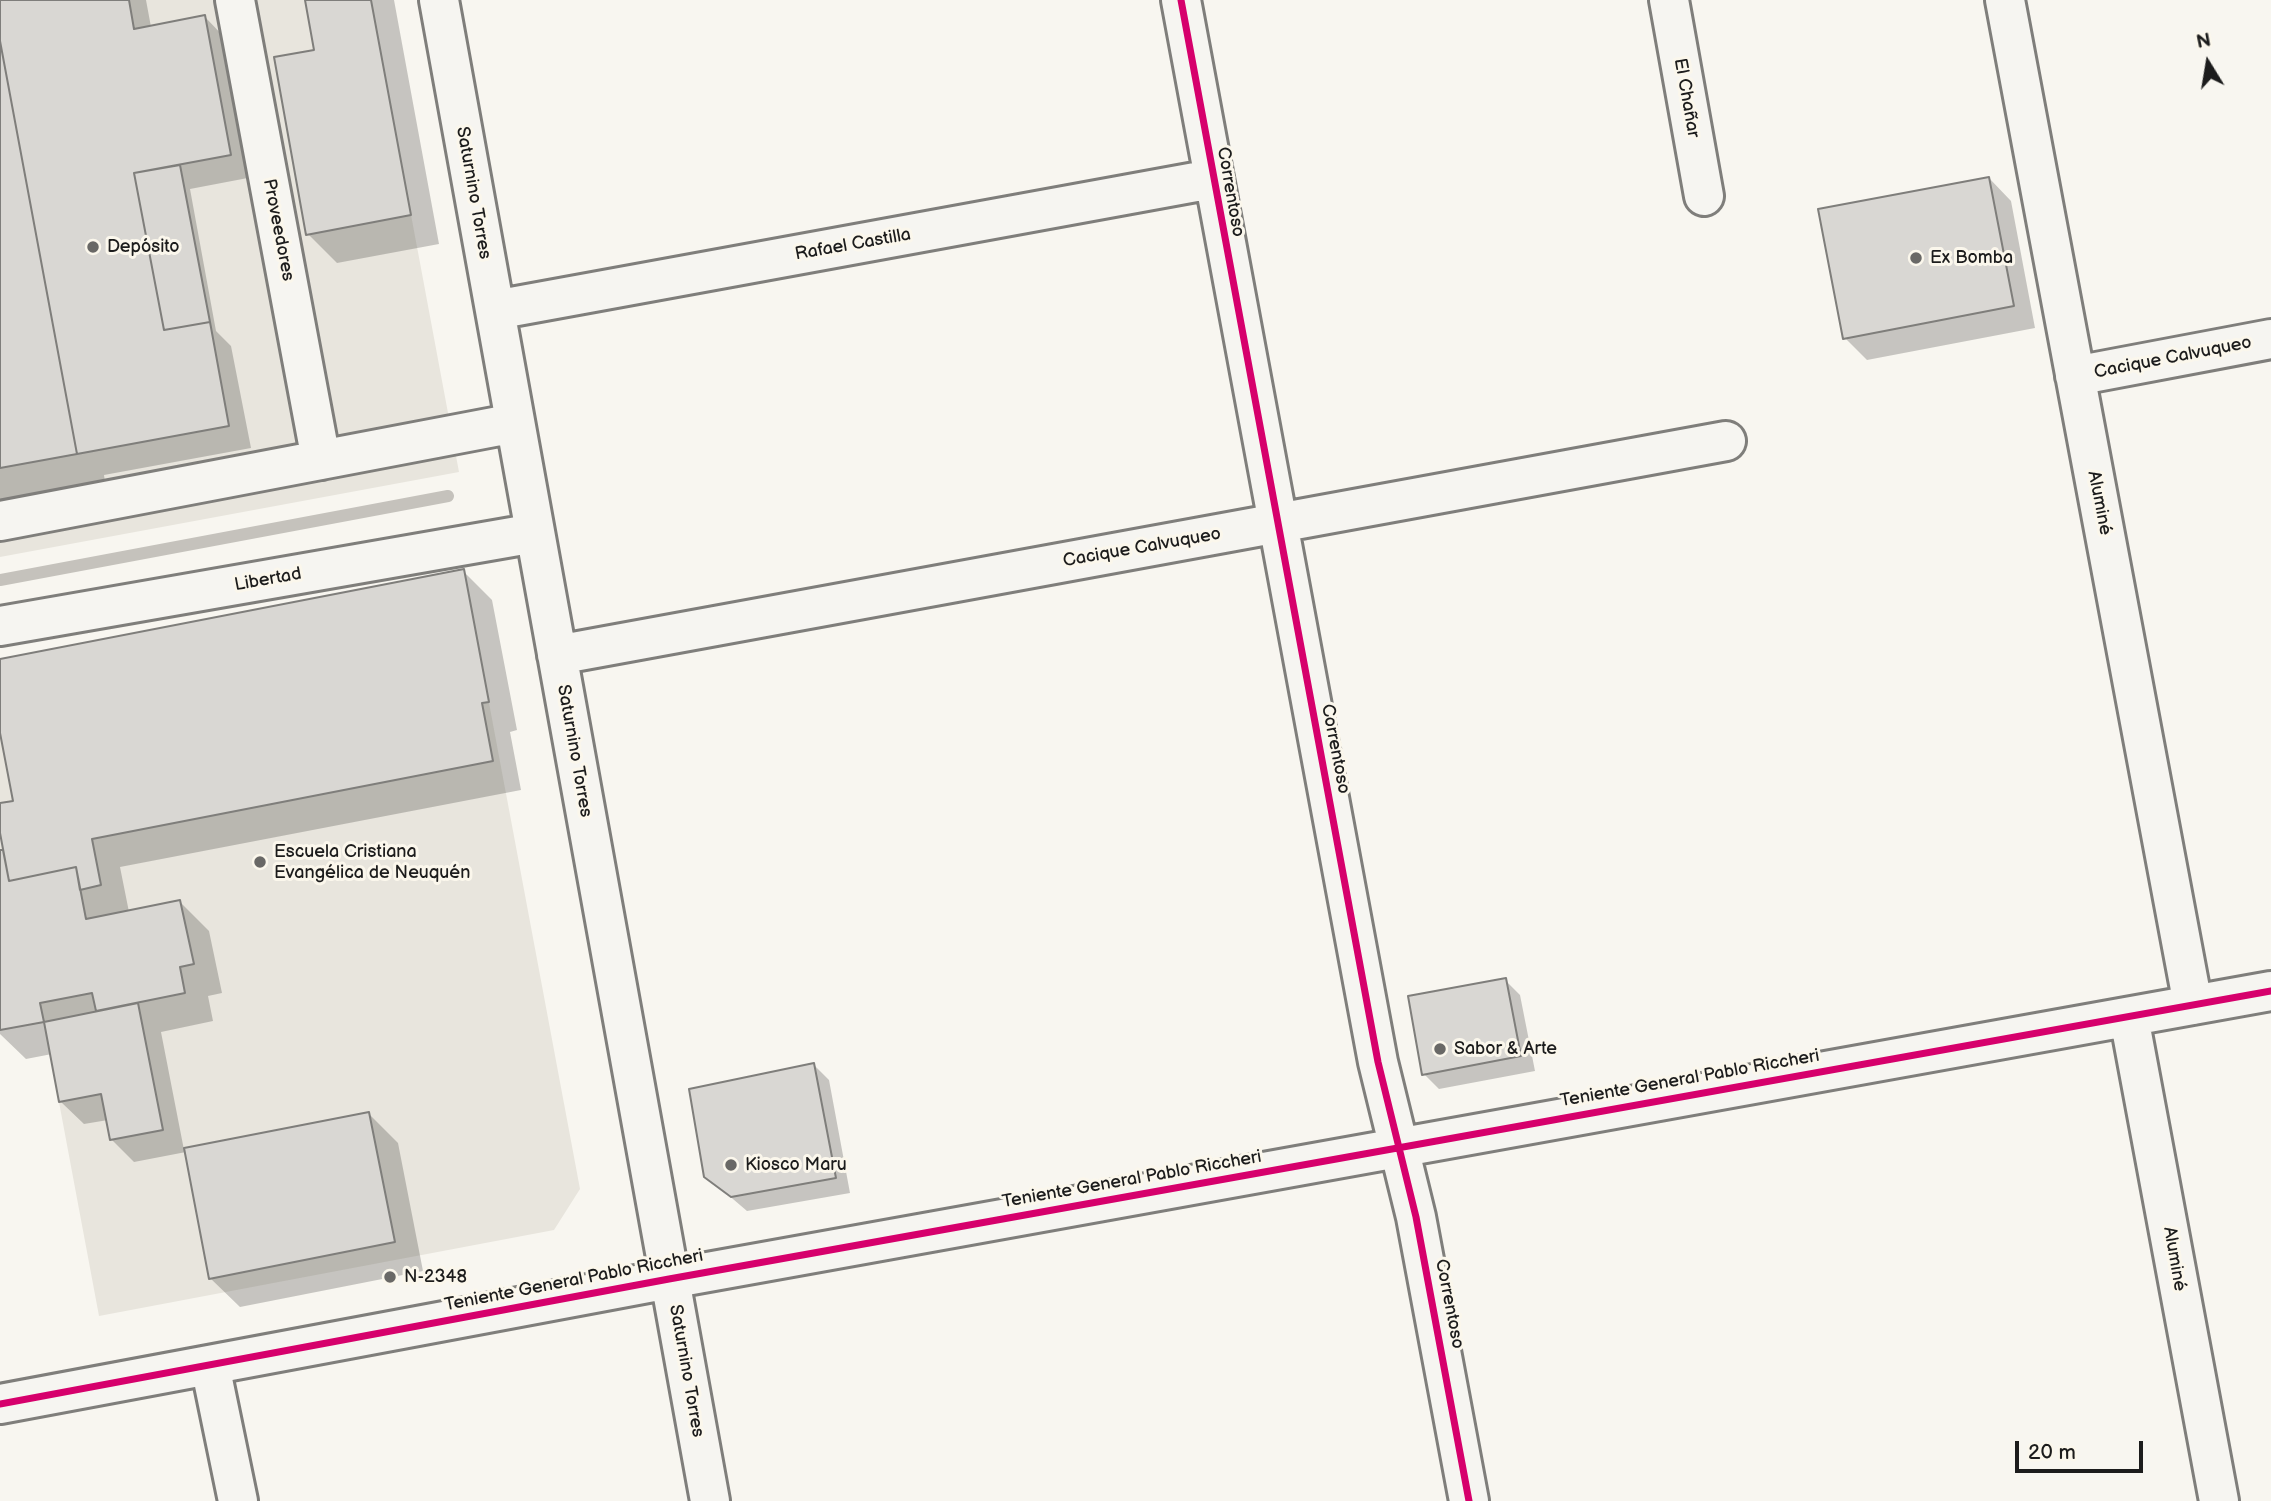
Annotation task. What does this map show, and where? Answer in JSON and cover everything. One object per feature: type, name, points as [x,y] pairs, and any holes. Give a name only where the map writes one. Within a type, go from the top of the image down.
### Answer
[{"type":"street","name":"Proveedores","points":[[235,0],[321,460]]},
{"type":"street","name":"Saturnino Torres","points":[[439,0],[710,1501]]},
{"type":"street","name":"Correntoso","points":[[1181,0],[1212,179],[1378,1062],[1416,1217],[1469,1501]]},
{"type":"street","name":"El Chañar","points":[[1669,0],[1704,196]]},
{"type":"street","name":"Aluminé","points":[[2005,0],[2193,1005]]},
{"type":"street","name":"Rafael Castilla","points":[[495,310],[1212,179]]},
{"type":"street","name":"Cacique Calvuqueo","points":[[2075,376],[2271,339]]},
{"type":"street","points":[[0,521],[515,423]]},
{"type":"street","name":"Cacique Calvuqueo","points":[[557,655],[1727,441]]},
{"type":"street","name":"Libertad","points":[[0,626],[535,533]]},
{"type":"street","name":"Teniente General Pablo Riccheri","points":[[0,1404],[670,1279],[2271,991]]},
{"type":"street","name":"Aluminé","points":[[2129,1017],[2219,1501]]},
{"type":"street","points":[[210,1365],[238,1501]]},
{"type":"shaded area","points":[[0,0],[371,0],[459,472],[0,557]]},
{"type":"shaded area","name":"Escuela Cristiana Evangélica de Neuquén","points":[[464,569],[580,1189],[554,1230],[99,1316],[44,1022],[0,1030],[0,659]]},
{"type":"building","name":"Depósito","points":[[0,0],[129,0],[134,29],[205,15],[231,155],[134,173],[164,330],[210,322],[229,426],[77,454],[0,41]]},
{"type":"building","points":[[305,0],[371,0],[411,215],[306,235],[274,57],[314,50]]},
{"type":"building","points":[[0,41],[77,454],[0,468]]},
{"type":"building","points":[[180,165],[210,322],[164,330],[134,173]]},
{"type":"building","name":"Ex Bomba","points":[[1989,177],[2014,306],[1843,339],[1818,209]]},
{"type":"building","points":[[464,569],[489,702],[482,703],[493,761],[92,839],[101,885],[80,890],[76,867],[9,881],[0,833],[0,803],[13,801],[0,733],[0,659]]},
{"type":"building","points":[[0,850],[3,850],[9,881],[76,867],[86,919],[180,900],[194,964],[180,967],[185,993],[96,1011],[92,993],[40,1003],[44,1022],[0,1030]]},
{"type":"building","points":[[1506,978],[1521,1056],[1422,1075],[1408,996]]},
{"type":"building","points":[[138,1003],[163,1130],[110,1140],[101,1094],[59,1102],[44,1022]]},
{"type":"building","points":[[814,1063],[836,1178],[731,1197],[704,1177],[689,1089]]},
{"type":"building","points":[[369,1112],[395,1242],[209,1279],[184,1148]]},
{"type":"waterway","points":[[0,580],[448,496]]},
{"type":"cycle path","points":[[1181,0],[1378,1062],[1416,1217],[1469,1501]]},
{"type":"cycle path","points":[[0,1404],[669,1279],[2271,991]]},
{"type":"place","name":"Depósito","points":[[93,247]]},
{"type":"place","name":"Ex Bomba","points":[[1916,258]]},
{"type":"place","name":"Escuela Cristiana Evangélica de Neuquén","points":[[260,862]]},
{"type":"place","name":"Sabor & Arte","points":[[1440,1049]]},
{"type":"place","name":"Kiosco Maru","points":[[731,1165]]},
{"type":"place","name":"N-2348","points":[[390,1277]]}]
